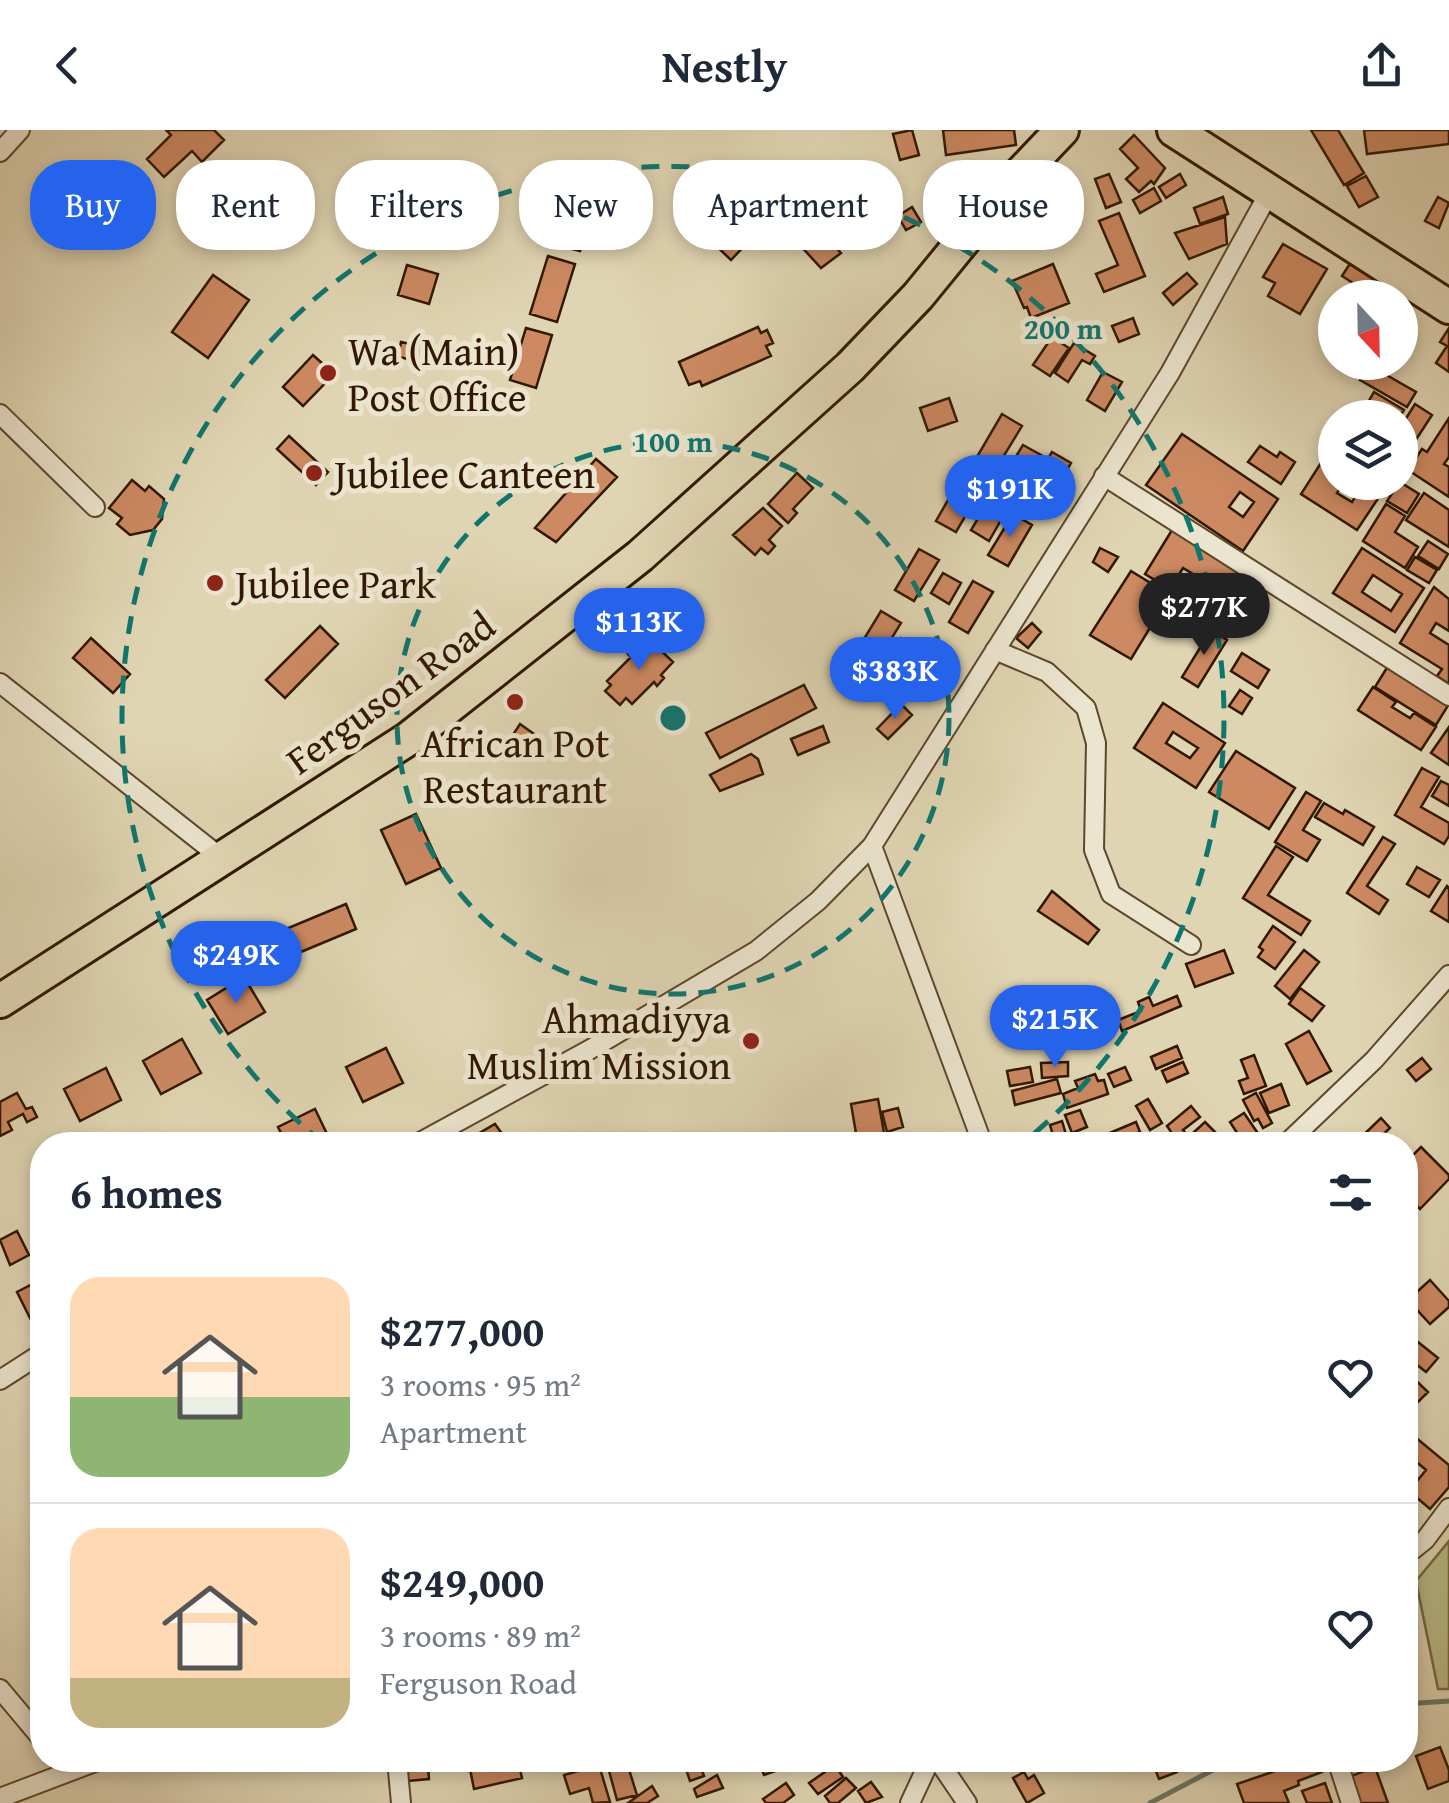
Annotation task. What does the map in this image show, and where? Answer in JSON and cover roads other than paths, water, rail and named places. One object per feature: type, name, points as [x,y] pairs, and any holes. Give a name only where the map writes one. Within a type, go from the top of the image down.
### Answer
[{"type":"highway","name":"Ferguson Road","points":[[1018,160],[1033,130]]},
{"type":"highway","name":"Ferguson Road","points":[[1033,160],[1062,130]]},
{"type":"highway","points":[[1174,130],[1449,307]]},
{"type":"highway","name":"Ferguson Road","points":[[0,1001],[408,739],[640,556],[850,368],[956,250]]},
{"type":"street","points":[[0,152],[20,130]]},
{"type":"street","points":[[439,1132],[589,1050],[756,951],[818,901],[872,846],[1170,373],[1269,193]]},
{"type":"street","points":[[0,414],[95,507]]},
{"type":"street","points":[[1104,476],[1449,696]]},
{"type":"street","points":[[995,650],[1047,672],[1086,708],[1096,743],[1094,850],[1112,894],[1191,945]]},
{"type":"street","points":[[0,683],[224,860]]},
{"type":"street","points":[[872,846],[977,1132]]},
{"type":"street","points":[[1299,1132],[1374,1060],[1449,975]]},
{"type":"street","points":[[0,1380],[30,1361]]},
{"type":"street","points":[[1418,1546],[1449,1508]]},
{"type":"street","points":[[0,1689],[30,1725]]},
{"type":"street","points":[[0,1798],[55,1772]]},
{"type":"street","points":[[398,1772],[401,1803]]},
{"type":"street","points":[[910,1803],[924,1772]]},
{"type":"street","points":[[946,1772],[967,1803]]},
{"type":"street","points":[[1340,1772],[1351,1803]]},
{"type":"waterway","points":[[1418,1703],[1449,1701]]},
{"type":"waterway","points":[[1150,1803],[1209,1772]]},
{"type":"place","name":"Wa (Main) Post Office","points":[[328,373]]},
{"type":"place","name":"Jubilee Canteen","points":[[314,473]]},
{"type":"place","name":"Jubilee Park","points":[[215,583]]},
{"type":"place","name":"African Pot Restaurant","points":[[515,702]]},
{"type":"place","name":"Ahmadiyya Muslim Mission","points":[[751,1041]]}]
